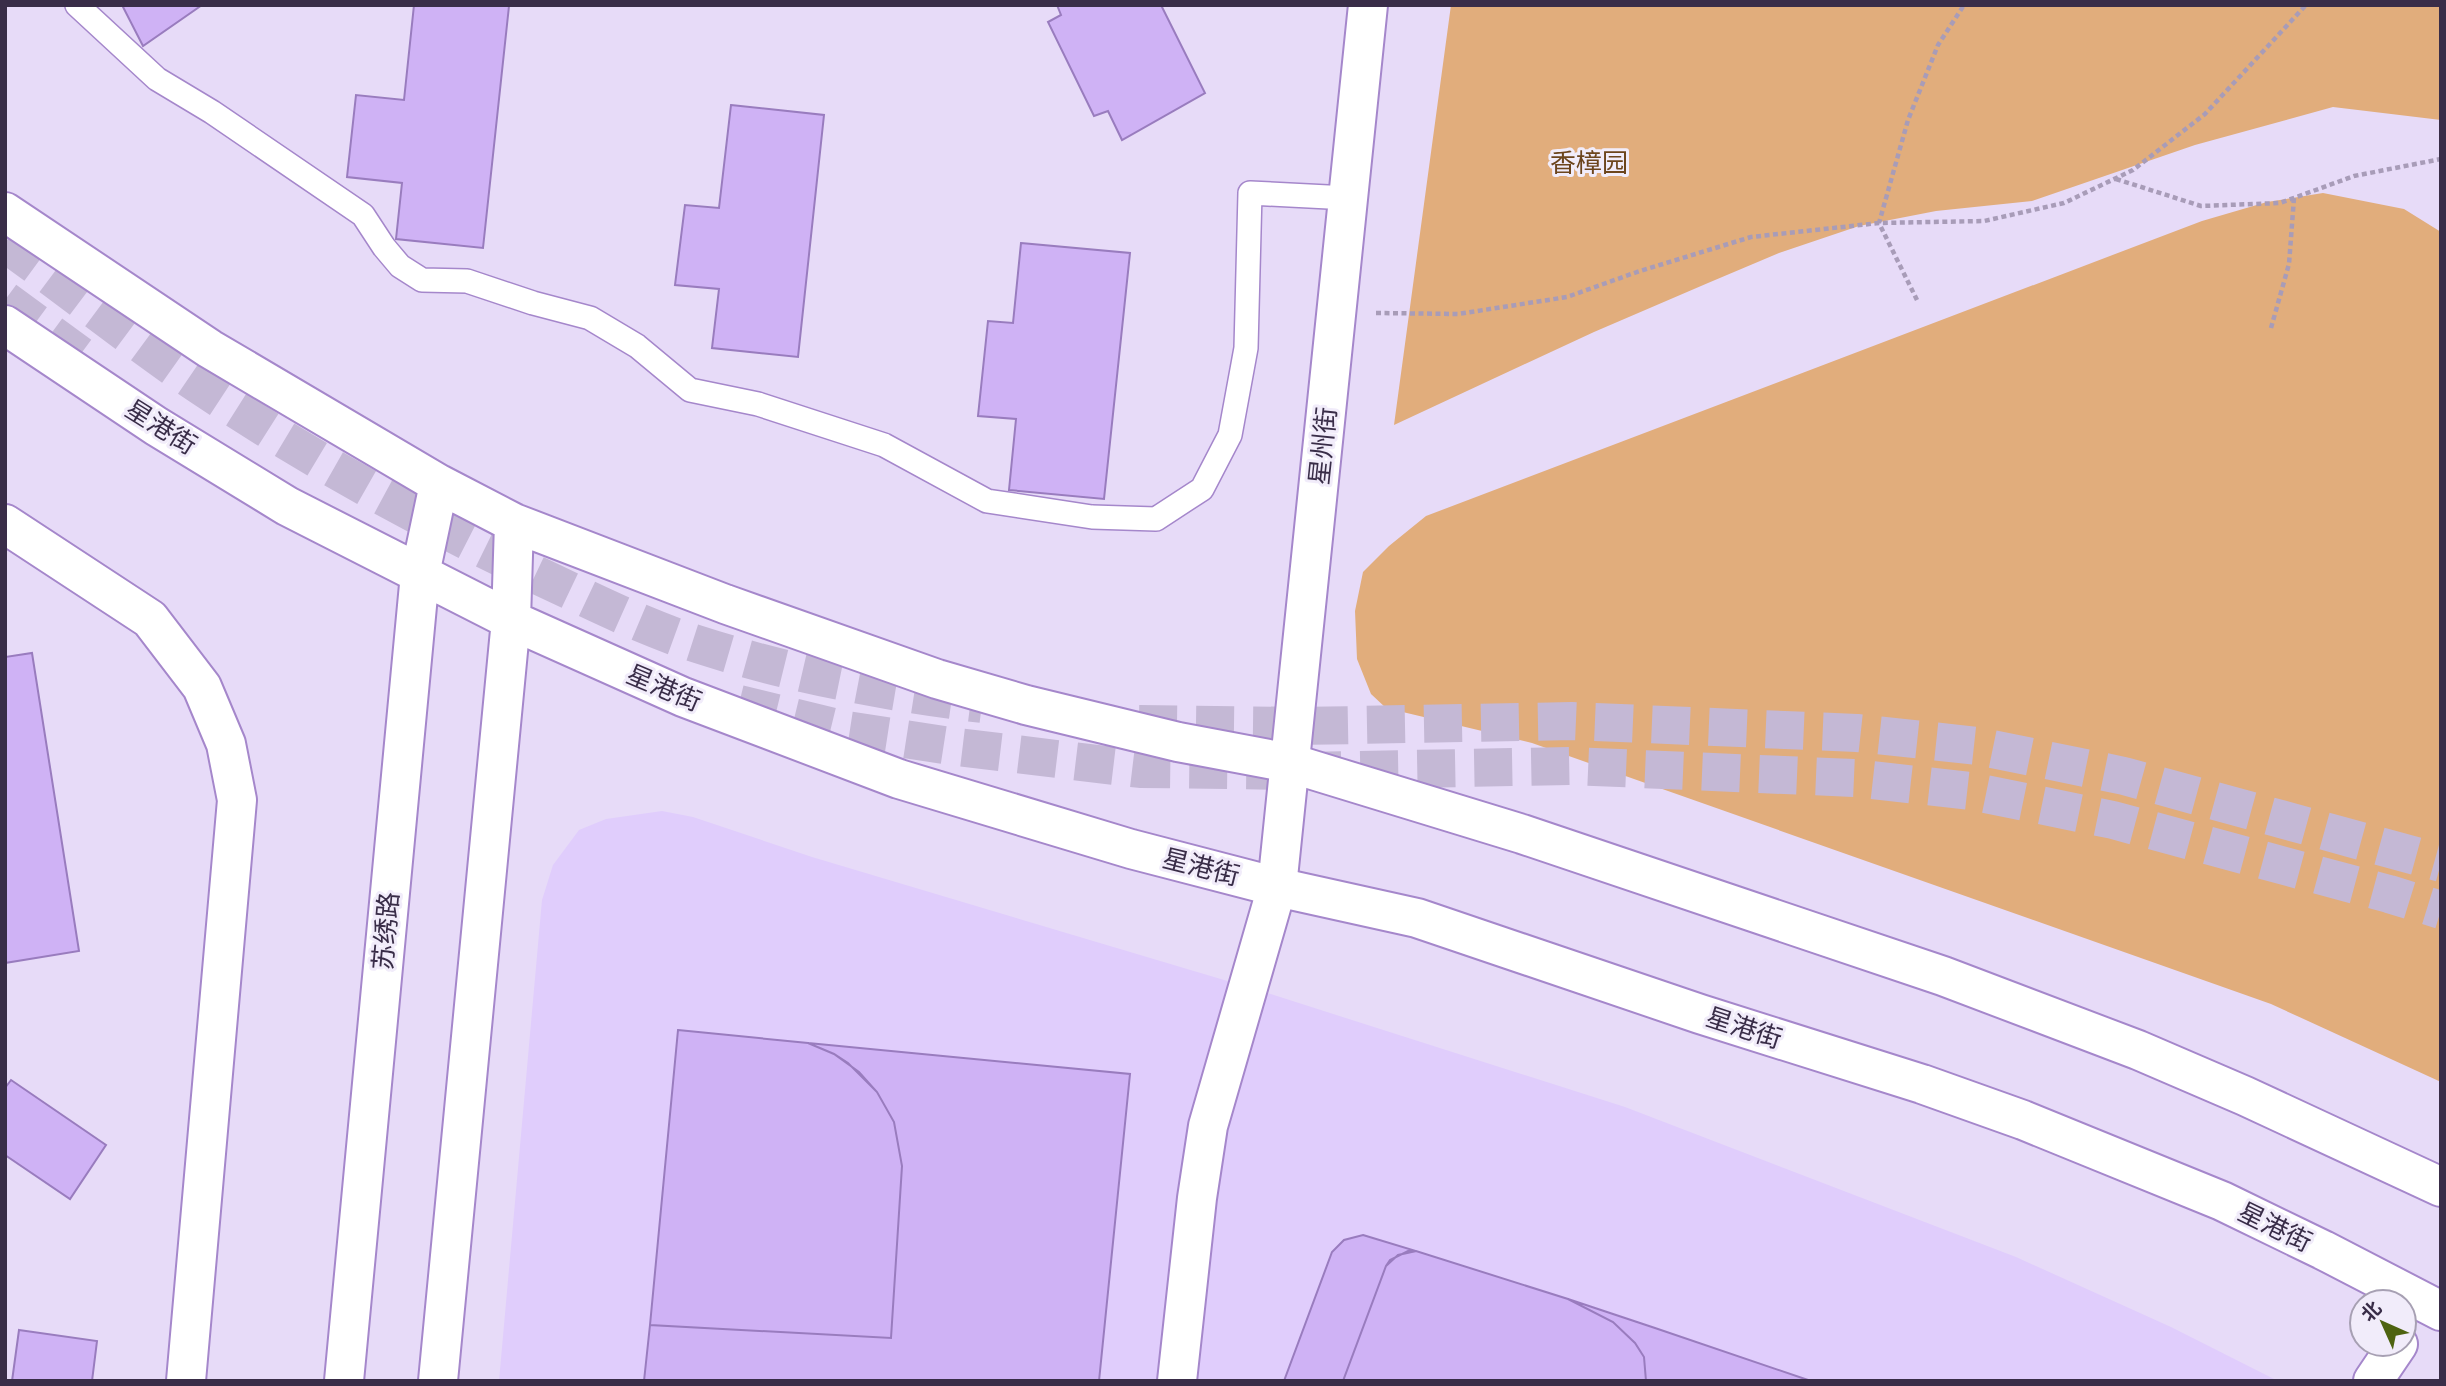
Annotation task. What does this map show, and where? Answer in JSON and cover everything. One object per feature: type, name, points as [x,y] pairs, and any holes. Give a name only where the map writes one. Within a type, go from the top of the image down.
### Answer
[{"type":"main road","name":"星州街","points":[[1177,1381],[1197,1198],[1208,1126],[1277,887],[1368,5]]},
{"type":"main road","points":[[5,212],[210,349],[439,484],[513,523],[725,604],[936,679],[1026,705],[1178,742],[1290,763],[1522,834],[1943,975],[2138,1050],[2441,1186]]},
{"type":"main road","name":"星港街","points":[[5,326],[156,426],[287,506],[511,620],[683,698],[899,779],[1131,849],[1277,887],[1417,918],[1990,1108],[2222,1201],[2433,1307]]},
{"type":"main road","name":"苏绣路","points":[[345,1381],[420,574],[439,484]]},
{"type":"main road","points":[[438,1381],[511,620],[513,523]]},
{"type":"main road","points":[[5,524],[150,619],[202,687],[226,744],[237,800],[186,1381]]},
{"type":"main road","points":[[2418,1321],[2433,1307]]},
{"type":"main road","points":[[2373,1381],[2389,1358]]},
{"type":"lane","points":[[78,5],[157,79],[212,112],[363,215],[400,266],[422,280],[467,281],[590,318],[637,346],[690,390],[758,404],[884,445],[987,500],[1092,517],[1156,519],[1202,489],[1230,435],[1245,348],[1250,193],[1348,198]]},
{"type":"path","points":[[1917,300],[1879,223],[1908,120],[1938,45],[1964,5]]},
{"type":"path","points":[[1337,312],[1458,314],[1567,297],[1637,271],[1751,237],[1879,223],[1984,221],[2064,203],[2133,170],[2205,114],[2306,5]]},
{"type":"path","points":[[2115,179],[2201,206],[2280,203],[2354,176],[2441,159]]},
{"type":"path","points":[[2271,328],[2289,264],[2294,198]]},
{"type":"shaded area","points":[[662,811],[693,817],[812,857],[1261,991],[1625,1107],[2016,1257],[2171,1327],[2278,1381],[499,1381],[542,900],[553,865],[579,830],[606,819]]},
{"type":"green space","name":"香樟园","points":[[1451,5],[2441,5],[2441,120],[2333,107],[2195,145],[2032,201],[1936,211],[1859,226],[1779,253],[1708,283],[1594,332],[1394,425]]},
{"type":"green space","points":[[2323,193],[2404,209],[2441,232],[2441,1082],[2271,1004],[1532,743],[1386,708],[1371,694],[1357,659],[1355,611],[1363,572],[1389,546],[1426,516],[2202,221],[2267,202]]},
{"type":"building","points":[[122,5],[202,5],[143,46]]},
{"type":"building","points":[[414,5],[509,6],[483,248],[396,239],[402,183],[347,177],[356,95],[404,100]]},
{"type":"building","points":[[1057,5],[1161,5],[1205,93],[1122,140],[1108,111],[1094,116],[1048,22],[1061,15]]},
{"type":"building","points":[[731,105],[824,115],[798,357],[712,348],[719,289],[675,285],[685,205],[719,208]]},
{"type":"building","points":[[1021,243],[1130,253],[1104,499],[1009,490],[1016,419],[978,416],[988,321],[1013,323]]},
{"type":"building","points":[[32,653],[79,951],[5,963],[5,657]]},
{"type":"building","points":[[678,1030],[808,1043],[848,1063],[877,1092],[894,1122],[902,1166],[891,1338],[650,1325]]},
{"type":"building","points":[[808,1043],[1130,1074],[1099,1381],[644,1381],[650,1325],[891,1338],[902,1166],[894,1122],[877,1092],[859,1072],[834,1054]]},
{"type":"building","points":[[11,1080],[106,1145],[70,1199],[5,1155],[5,1088]]},
{"type":"building","points":[[1363,1235],[1416,1251],[1398,1255],[1386,1266],[1343,1381],[1284,1381],[1332,1252],[1344,1240]]},
{"type":"building","points":[[1408,1251],[1416,1251],[1568,1299],[1613,1322],[1635,1343],[1644,1357],[1646,1381],[1343,1381],[1386,1266],[1390,1260]]},
{"type":"building","points":[[1568,1299],[1811,1381],[1646,1381],[1644,1357],[1635,1343],[1613,1322]]},
{"type":"building","points":[[19,1330],[97,1341],[92,1381],[12,1381]]},
{"type":"tunnel","points":[[5,243],[164,361],[272,432],[404,508],[579,595],[637,622],[732,655],[874,688],[982,704]]},
{"type":"tunnel","points":[[5,300],[80,355]]},
{"type":"tunnel","points":[[739,704],[846,730],[957,747],[1140,769],[1302,771],[1571,766],[1854,778],[1971,791],[2113,820],[2441,910]]},
{"type":"tunnel","points":[[1139,724],[1302,726],[1572,721],[1857,733],[1978,746],[2124,776],[2441,863]]}]
